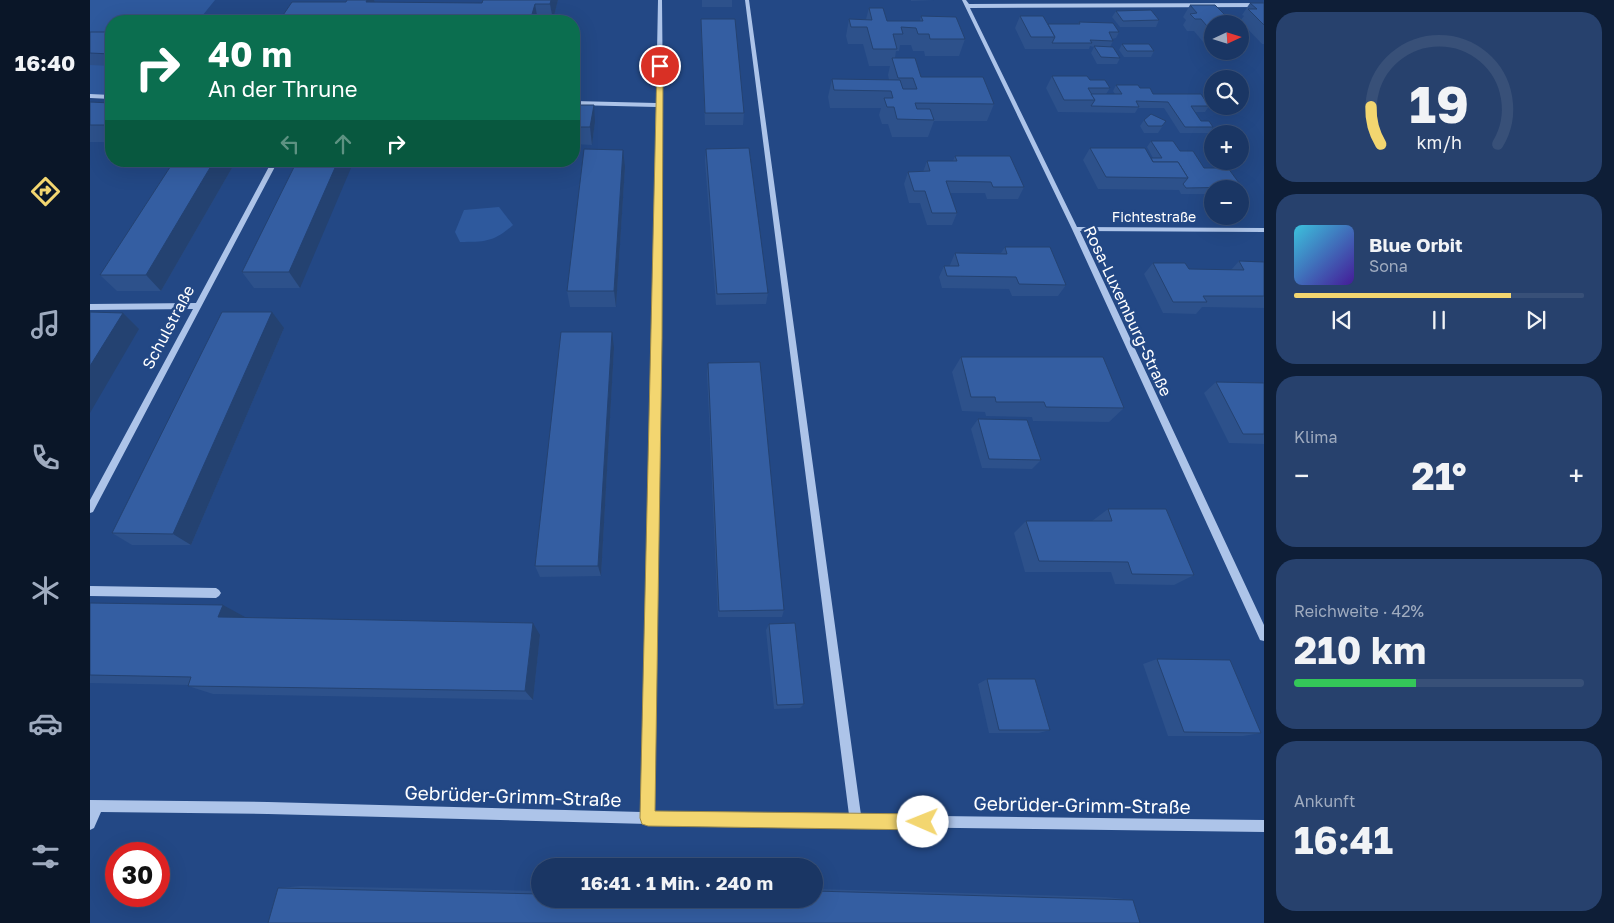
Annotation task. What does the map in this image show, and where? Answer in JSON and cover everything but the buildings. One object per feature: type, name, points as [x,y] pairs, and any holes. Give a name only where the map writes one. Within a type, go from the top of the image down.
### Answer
[{"type":"street","points":[[648,818],[657,338],[660,0]]},
{"type":"street","points":[[747,0],[856,821]]},
{"type":"street","points":[[966,3],[1264,5]]},
{"type":"street","name":"Rosa-Luxemburg-Straße","points":[[966,3],[1075,229],[1264,636]]},
{"type":"street","points":[[90,96],[105,96]]},
{"type":"street","points":[[580,103],[660,105]]},
{"type":"street","name":"Schulstraße","points":[[90,509],[272,167]]},
{"type":"street","name":"Fichtestraße","points":[[1075,229],[1264,230]]},
{"type":"street","points":[[90,307],[198,306]]},
{"type":"street","points":[[90,591],[216,593]]},
{"type":"street","points":[[90,824],[94,806]]},
{"type":"street","name":"Gebrüder-Grimm-Straße","points":[[94,806],[648,818],[1264,826]]},
{"type":"shaded area","points":[[90,0],[215,0],[203,15],[105,15],[105,96],[90,95]]},
{"type":"shaded area","points":[[499,207],[513,225],[500,235],[489,240],[460,242],[455,232],[464,210]]},
{"type":"route","points":[[660,66],[648,818],[923,822]]}]
